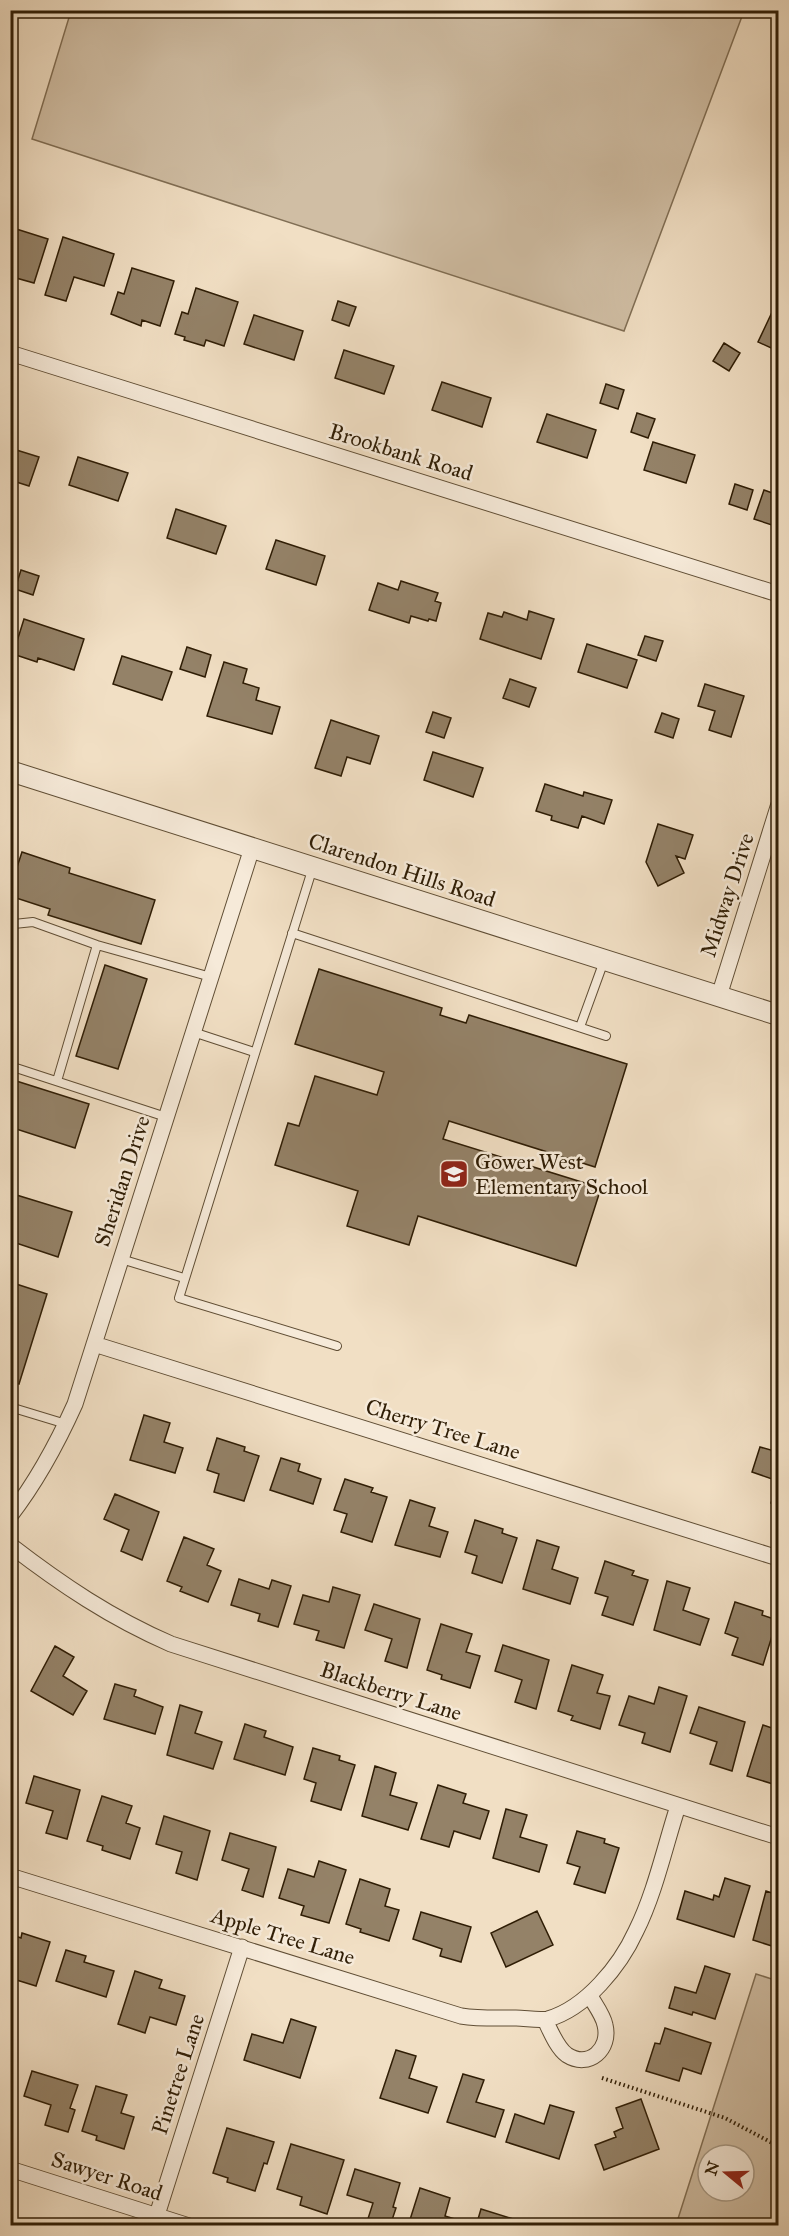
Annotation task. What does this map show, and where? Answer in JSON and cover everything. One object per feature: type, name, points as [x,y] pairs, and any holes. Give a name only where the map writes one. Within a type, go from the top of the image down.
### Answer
[{"type":"street","name":"Brookbank Road","points":[[10,353],[778,594]]},
{"type":"street","name":"Clarendon Hills Road","points":[[10,771],[778,1015]]},
{"type":"street","name":"Midway Drive","points":[[719,996],[778,807]]},
{"type":"street","name":"Sheridan Drive","points":[[10,1516],[35,1481],[75,1404],[252,848]]},
{"type":"street","name":"Cherry Tree Lane","points":[[94,1344],[778,1558]]},
{"type":"street","name":"Blackberry Lane","points":[[10,1545],[62,1585],[98,1608],[171,1644],[778,1837]]},
{"type":"street","name":"Apple Tree Lane","points":[[10,1876],[461,2016],[544,2020],[565,2013],[590,1996],[636,1933],[678,1806]]},
{"type":"street","name":"Pinetree Lane","points":[[157,2215],[242,1947]]},
{"type":"street","points":[[544,2020],[565,2054],[580,2060],[595,2057],[604,2045],[606,2025],[590,1996]]},
{"type":"street","name":"Sawyer Road","points":[[10,2169],[189,2226]]},
{"type":"lane","points":[[313,867],[179,1298],[337,1346]]},
{"type":"lane","points":[[10,929],[14,924],[33,922],[97,945],[211,977]]},
{"type":"lane","points":[[292,933],[606,1036]]},
{"type":"lane","points":[[57,1081],[97,945]]},
{"type":"lane","points":[[580,1028],[604,960]]},
{"type":"lane","points":[[193,1032],[254,1052]]},
{"type":"lane","points":[[10,1066],[166,1117]]},
{"type":"lane","points":[[121,1259],[184,1278]]},
{"type":"lane","points":[[10,1407],[66,1424]]},
{"type":"path","points":[[602,2078],[726,2118],[778,2146]]},
{"type":"shaded area","points":[[71,10],[744,11],[624,331],[32,139]]},
{"type":"shaded area","points":[[756,1974],[778,1981],[778,2225],[676,2225],[696,2162],[696,2203],[756,2203],[756,2143],[702,2143]]},
{"type":"building","points":[[10,227],[48,239],[34,283],[16,278],[14,283],[10,282]]},
{"type":"building","points":[[63,237],[114,254],[104,286],[74,277],[66,301],[45,295]]},
{"type":"building","points":[[132,268],[174,281],[160,326],[142,320],[141,326],[111,314],[118,292],[124,294]]},
{"type":"building","points":[[196,288],[238,302],[224,346],[206,340],[204,346],[184,340],[185,337],[175,334],[182,312],[188,314]]},
{"type":"building","points":[[338,301],[356,307],[349,326],[332,320]]},
{"type":"building","points":[[774,308],[778,310],[778,351],[758,342]]},
{"type":"building","points":[[254,315],[303,331],[294,360],[244,344]]},
{"type":"building","points":[[724,343],[740,353],[729,371],[713,361]]},
{"type":"building","points":[[344,350],[394,366],[384,394],[335,378]]},
{"type":"building","points":[[442,382],[491,398],[482,427],[432,410]]},
{"type":"building","points":[[606,384],[624,390],[618,409],[600,403]]},
{"type":"building","points":[[637,413],[655,419],[648,438],[631,432]]},
{"type":"building","points":[[547,414],[596,430],[587,458],[537,442]]},
{"type":"building","points":[[653,442],[695,455],[686,483],[644,470]]},
{"type":"building","points":[[10,448],[39,457],[29,486],[10,480]]},
{"type":"building","points":[[78,457],[128,473],[118,501],[69,485]]},
{"type":"building","points":[[735,484],[753,490],[747,510],[729,504]]},
{"type":"building","points":[[764,490],[778,495],[778,527],[754,519]]},
{"type":"building","points":[[176,509],[226,526],[216,554],[167,538]]},
{"type":"building","points":[[276,540],[325,556],[316,585],[266,569]]},
{"type":"building","points":[[21,570],[39,576],[33,595],[15,589]]},
{"type":"building","points":[[401,581],[438,593],[435,601],[441,603],[436,621],[411,616],[409,623],[369,610],[378,583],[398,590]]},
{"type":"building","points":[[529,611],[554,619],[541,659],[480,639],[488,613],[502,617],[504,612],[527,620]]},
{"type":"building","points":[[24,619],[84,639],[74,670],[38,658],[37,662],[13,654]]},
{"type":"building","points":[[645,636],[663,641],[656,661],[638,655]]},
{"type":"building","points":[[587,644],[637,660],[627,688],[578,672]]},
{"type":"building","points":[[187,647],[211,655],[205,677],[180,669]]},
{"type":"building","points":[[122,656],[172,672],[162,700],[113,684]]},
{"type":"building","points":[[224,662],[247,669],[243,683],[259,688],[256,700],[280,707],[272,734],[207,716]]},
{"type":"building","points":[[510,679],[536,688],[529,707],[503,698]]},
{"type":"building","points":[[705,684],[744,696],[731,737],[709,730],[715,711],[698,706]]},
{"type":"building","points":[[433,712],[451,718],[444,738],[426,732]]},
{"type":"building","points":[[662,713],[679,719],[673,738],[655,732]]},
{"type":"building","points":[[331,720],[379,736],[370,764],[347,757],[341,776],[315,768]]},
{"type":"building","points":[[433,752],[483,768],[473,797],[424,780]]},
{"type":"building","points":[[545,784],[583,796],[584,792],[612,800],[604,824],[582,816],[578,828],[551,820],[552,816],[536,811]]},
{"type":"building","points":[[658,824],[693,835],[685,859],[676,856],[684,873],[658,886],[646,862]]},
{"type":"building","points":[[22,852],[70,868],[69,873],[155,900],[141,944],[48,915],[50,909],[10,896],[10,888]]},
{"type":"building","points":[[105,965],[147,979],[118,1069],[76,1056]]},
{"type":"building","name":"Gower West Elementary School","points":[[319,969],[442,1008],[440,1015],[466,1023],[469,1015],[627,1064],[595,1167],[449,1121],[443,1139],[601,1188],[576,1266],[418,1216],[409,1245],[347,1226],[358,1191],[275,1165],[288,1123],[299,1126],[315,1076],[377,1095],[384,1072],[295,1044]]},
{"type":"building","points":[[10,1079],[89,1104],[75,1148],[10,1127]]},
{"type":"building","points":[[10,1193],[72,1212],[58,1257],[10,1241]]},
{"type":"building","points":[[10,1282],[47,1294],[19,1384],[10,1381]]},
{"type":"building","points":[[144,1415],[170,1423],[164,1442],[183,1448],[175,1473],[130,1460]]},
{"type":"building","points":[[217,1438],[245,1447],[244,1451],[259,1456],[244,1501],[214,1492],[219,1474],[207,1470]]},
{"type":"building","points":[[760,1447],[778,1452],[778,1481],[752,1472]]},
{"type":"building","points":[[281,1458],[300,1464],[298,1471],[321,1479],[313,1504],[270,1490]]},
{"type":"building","points":[[345,1479],[373,1488],[371,1492],[387,1497],[372,1542],[341,1532],[347,1514],[334,1510]]},
{"type":"building","points":[[778,1481],[778,1505],[771,1503]]},
{"type":"building","points":[[115,1494],[159,1512],[142,1560],[121,1551],[129,1530],[104,1519]]},
{"type":"building","points":[[410,1500],[435,1508],[429,1526],[448,1532],[440,1557],[395,1545]]},
{"type":"building","points":[[475,1520],[503,1529],[502,1533],[517,1538],[502,1583],[472,1573],[477,1556],[465,1552]]},
{"type":"building","points":[[184,1537],[214,1549],[207,1565],[221,1571],[208,1602],[180,1591],[182,1587],[167,1581]]},
{"type":"building","points":[[537,1540],[559,1547],[552,1569],[578,1578],[570,1604],[523,1589]]},
{"type":"building","points":[[605,1561],[634,1571],[632,1575],[648,1580],[633,1625],[602,1615],[608,1597],[595,1593]]},
{"type":"building","points":[[239,1579],[269,1589],[272,1580],[291,1586],[278,1627],[258,1621],[260,1614],[231,1605]]},
{"type":"building","points":[[667,1581],[690,1588],[683,1610],[709,1619],[700,1645],[654,1630]]},
{"type":"building","points":[[333,1587],[360,1595],[344,1648],[316,1640],[319,1631],[294,1624],[303,1595],[329,1602]]},
{"type":"building","points":[[735,1602],[763,1611],[762,1615],[777,1620],[763,1665],[732,1655],[738,1638],[725,1633]]},
{"type":"building","points":[[374,1604],[420,1619],[407,1668],[385,1661],[392,1639],[365,1630]]},
{"type":"building","points":[[441,1624],[472,1634],[466,1652],[480,1656],[470,1688],[441,1679],[442,1675],[427,1670]]},
{"type":"building","points":[[503,1645],[549,1660],[536,1709],[515,1702],[522,1680],[495,1671]]},
{"type":"building","points":[[55,1646],[74,1657],[63,1676],[87,1691],[73,1715],[31,1691]]},
{"type":"building","points":[[572,1665],[603,1675],[597,1693],[610,1696],[600,1729],[571,1720],[573,1716],[558,1711]]},
{"type":"building","points":[[115,1684],[136,1690],[134,1696],[163,1707],[155,1734],[104,1719]]},
{"type":"building","points":[[659,1687],[687,1696],[670,1752],[642,1743],[645,1733],[619,1725],[629,1696],[654,1704]]},
{"type":"building","points":[[180,1705],[202,1712],[195,1733],[222,1742],[213,1769],[167,1755]]},
{"type":"building","points":[[699,1707],[745,1722],[732,1771],[710,1764],[717,1742],[690,1733]]},
{"type":"building","points":[[245,1724],[266,1731],[264,1737],[293,1747],[285,1775],[234,1759]]},
{"type":"building","points":[[763,1725],[778,1730],[778,1765],[773,1784],[747,1776]]},
{"type":"building","points":[[313,1748],[340,1756],[339,1760],[355,1765],[341,1810],[311,1801],[316,1783],[304,1779]]},
{"type":"building","points":[[375,1766],[396,1773],[390,1795],[417,1803],[408,1830],[362,1816]]},
{"type":"building","points":[[10,1771],[17,1773],[10,1793]]},
{"type":"building","points":[[34,1776],[80,1790],[67,1839],[46,1833],[53,1811],[26,1803]]},
{"type":"building","points":[[438,1785],[466,1794],[463,1803],[489,1811],[480,1839],[454,1831],[449,1847],[421,1839]]},
{"type":"building","points":[[102,1796],[132,1806],[126,1823],[140,1828],[130,1859],[102,1850],[103,1846],[87,1841]]},
{"type":"building","points":[[506,1809],[527,1815],[520,1837],[547,1845],[539,1872],[493,1858]]},
{"type":"building","points":[[164,1816],[210,1831],[197,1880],[176,1873],[182,1852],[156,1844]]},
{"type":"building","points":[[577,1831],[605,1839],[604,1843],[619,1848],[605,1893],[574,1884],[580,1867],[567,1863]]},
{"type":"building","points":[[230,1833],[276,1847],[263,1897],[242,1890],[249,1869],[222,1860]]},
{"type":"building","points":[[319,1861],[346,1870],[329,1923],[301,1915],[304,1906],[279,1898],[288,1869],[314,1877]]},
{"type":"building","points":[[725,1878],[750,1886],[734,1937],[677,1919],[685,1891],[713,1900],[714,1895],[719,1897]]},
{"type":"building","points":[[360,1879],[390,1889],[385,1906],[399,1910],[389,1941],[360,1932],[361,1929],[346,1924]]},
{"type":"building","points":[[766,1891],[778,1895],[778,1948],[753,1940]]},
{"type":"building","points":[[537,1911],[553,1945],[506,1967],[491,1933]]},
{"type":"building","points":[[421,1912],[471,1927],[461,1962],[440,1956],[442,1949],[413,1939]]},
{"type":"building","points":[[22,1933],[50,1942],[36,1986],[10,1978],[14,1961],[10,1960],[10,1934],[21,1938]]},
{"type":"building","points":[[66,1950],[86,1956],[84,1962],[114,1971],[106,1997],[56,1981]]},
{"type":"building","points":[[705,1966],[730,1974],[715,2019],[669,2008],[675,1987],[696,1993]]},
{"type":"building","points":[[135,1971],[162,1980],[159,1988],[185,1996],[176,2025],[150,2017],[145,2033],[118,2024]]},
{"type":"building","points":[[291,2019],[316,2027],[300,2078],[244,2060],[252,2034],[283,2043]]},
{"type":"building","points":[[665,2028],[711,2043],[701,2074],[683,2068],[679,2081],[646,2071],[655,2043],[660,2044]]},
{"type":"building","points":[[396,2050],[416,2056],[409,2078],[437,2087],[428,2113],[380,2098]]},
{"type":"building","points":[[32,2071],[78,2085],[70,2108],[75,2110],[68,2132],[45,2125],[51,2105],[24,2096]]},
{"type":"building","points":[[463,2074],[484,2080],[476,2102],[504,2110],[495,2137],[447,2122]]},
{"type":"building","points":[[96,2086],[127,2095],[121,2113],[134,2117],[124,2149],[96,2140],[97,2136],[82,2131]]},
{"type":"building","points":[[641,2099],[659,2149],[604,2170],[595,2145],[616,2137],[614,2132],[623,2128],[616,2108]]},
{"type":"building","points":[[550,2105],[574,2112],[559,2159],[506,2142],[515,2114],[544,2124]]},
{"type":"building","points":[[227,2128],[274,2142],[255,2191],[227,2182],[228,2178],[213,2173]]},
{"type":"building","points":[[291,2144],[344,2160],[327,2214],[300,2205],[302,2197],[277,2189]]},
{"type":"building","points":[[355,2169],[400,2183],[390,2226],[366,2225],[373,2203],[347,2195]]},
{"type":"building","points":[[420,2188],[450,2198],[445,2216],[458,2220],[456,2226],[408,2226]]},
{"type":"building","points":[[481,2209],[526,2223],[526,2226],[476,2226]]},
{"type":"place","name":"Gower West Elementary School","points":[[454,1174]]}]
